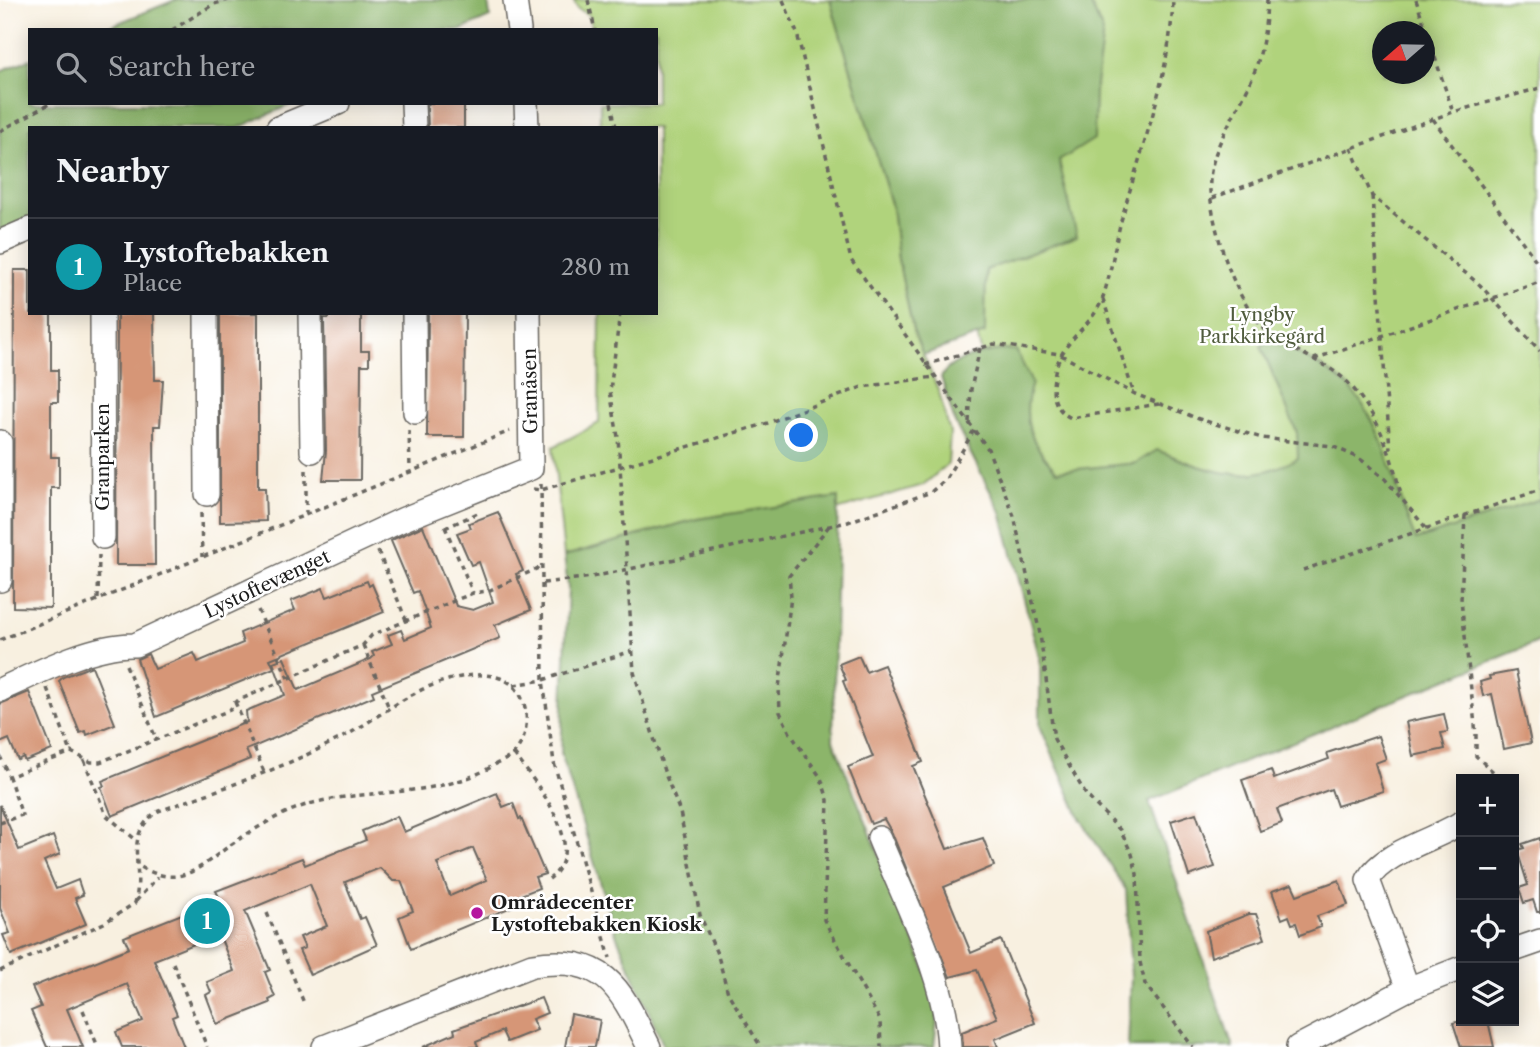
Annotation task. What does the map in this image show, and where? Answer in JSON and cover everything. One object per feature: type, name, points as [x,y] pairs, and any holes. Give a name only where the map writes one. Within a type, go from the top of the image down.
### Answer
[{"type":"street","points":[[515,0],[519,28]]},
{"type":"street","points":[[293,125],[334,105]]},
{"type":"street","points":[[413,105],[414,126]]},
{"type":"street","points":[[526,105],[527,126]]},
{"type":"street","points":[[0,242],[28,230]]},
{"type":"street","name":"Granparken","points":[[102,315],[103,537]]},
{"type":"street","points":[[206,315],[207,494]]},
{"type":"street","points":[[310,315],[312,451]]},
{"type":"street","points":[[414,315],[415,412]]},
{"type":"street","name":"Granåsen","points":[[529,315],[530,421],[536,473]]},
{"type":"street","points":[[0,442],[1,579]]},
{"type":"street","name":"Lystoftevænget","points":[[0,690],[40,671],[118,645],[135,645],[436,506],[536,473]]},
{"type":"street","points":[[1408,989],[1368,880],[1372,871],[1390,858],[1456,825]]},
{"type":"street","points":[[879,838],[933,972],[948,1023],[949,1047]]},
{"type":"street","points":[[1519,948],[1540,941]]},
{"type":"street","points":[[324,1047],[532,965],[561,961],[583,965],[606,976],[626,1000],[649,1047]]},
{"type":"street","points":[[1297,1047],[1408,989],[1456,970]]},
{"type":"path","points":[[175,28],[214,4],[228,0]]},
{"type":"path","points":[[588,0],[595,28]]},
{"type":"path","points":[[783,0],[797,33],[851,260],[988,449],[1014,516],[1040,634],[1054,739],[1086,795],[1120,830],[1132,854],[1137,874],[1140,962],[1145,984],[1194,1047]]},
{"type":"path","points":[[1160,404],[1071,418],[1062,414],[1054,399],[1054,378],[1059,354],[1103,299],[1114,244],[1154,114],[1167,57],[1173,0]]},
{"type":"path","points":[[1267,0],[1266,29],[1254,72],[1212,168],[1212,198],[1219,236],[1234,278],[1252,316],[1271,335],[1349,383],[1375,415],[1390,453],[1401,495]]},
{"type":"path","points":[[1416,0],[1453,112]]},
{"type":"path","points":[[1212,198],[1453,112],[1540,88]]},
{"type":"path","points":[[0,131],[47,105]]},
{"type":"path","points":[[611,105],[616,126]]},
{"type":"path","points":[[1433,119],[1540,266]]},
{"type":"path","points":[[1351,149],[1372,196],[1390,453]]},
{"type":"path","points":[[1372,196],[1480,285],[1540,351]]},
{"type":"path","points":[[1314,359],[1540,282]]},
{"type":"path","points":[[1103,299],[1135,394]]},
{"type":"path","points":[[620,315],[610,391],[620,468],[632,651],[642,703],[680,813],[700,915],[718,956],[728,993],[761,1047]]},
{"type":"path","points":[[925,365],[980,348],[1010,344],[1059,354],[1135,394],[1160,404],[1262,438],[1332,446],[1359,458],[1401,495],[1426,528]]},
{"type":"path","points":[[969,424],[971,389],[980,348]]},
{"type":"path","points":[[541,490],[765,424],[862,387],[934,377]]},
{"type":"path","points":[[410,470],[409,419],[415,412]]},
{"type":"path","points":[[0,640],[530,421]]},
{"type":"path","points":[[543,583],[627,570],[828,526],[931,492],[946,480],[974,430]]},
{"type":"path","points":[[306,513],[306,460],[312,451]]},
{"type":"path","points":[[536,473],[541,490],[543,680],[554,762],[611,953],[606,976]]},
{"type":"path","points":[[1303,570],[1540,490]]},
{"type":"path","points":[[202,557],[201,501],[207,494]]},
{"type":"path","points":[[436,506],[473,593]]},
{"type":"path","points":[[1465,515],[1461,600],[1476,734],[1476,756],[1496,774]]},
{"type":"path","points":[[828,526],[789,576],[791,597],[779,688],[780,712],[790,733],[821,778],[828,800],[824,920],[880,1020],[881,1047]]},
{"type":"path","points":[[371,534],[406,620]]},
{"type":"path","name":"Granparken","points":[[98,599],[99,544],[103,537]]},
{"type":"path","points":[[40,671],[71,752],[100,762],[230,710],[235,702],[363,645],[372,635],[473,593],[488,591],[543,566]]},
{"type":"path","points":[[250,594],[288,678]]},
{"type":"path","points":[[118,645],[157,741]]},
{"type":"path","points":[[363,645],[389,708]]},
{"type":"path","points":[[513,685],[543,680],[632,651]]},
{"type":"path","points":[[135,903],[140,883],[135,839],[142,824],[156,812],[265,774],[342,738],[423,689],[460,676],[484,674],[501,678],[513,685],[521,698],[527,730],[514,754],[480,774],[454,784],[315,802],[247,834],[183,875],[158,877],[139,866]]},
{"type":"path","points":[[235,702],[265,774]]},
{"type":"path","points":[[9,777],[71,752]]},
{"type":"path","points":[[514,754],[548,799],[559,827],[565,849],[564,864],[549,879]]},
{"type":"path","points":[[0,756],[22,815],[0,823]]},
{"type":"path","points":[[83,758],[106,815],[135,839]]},
{"type":"path","points":[[0,971],[104,923],[135,903],[158,877]]},
{"type":"path","points":[[267,913],[304,1003]]},
{"type":"path","points":[[173,962],[207,1047]]},
{"type":"path","points":[[83,1010],[97,1047]]},
{"type":"green space","points":[[175,0],[488,0],[490,17],[465,28],[106,28]]},
{"type":"green space","points":[[573,0],[830,0],[892,207],[898,259],[913,330],[939,392],[950,433],[948,464],[923,485],[837,510],[838,498],[697,519],[564,556],[553,447],[599,423],[600,315],[658,315],[658,126],[600,126],[600,105],[658,105],[658,28],[592,28],[589,15],[578,9]]},
{"type":"green space","points":[[830,0],[1089,0],[1103,32],[1095,92],[1094,139],[1059,161],[1077,236],[986,270],[985,333],[923,355],[913,330],[898,259],[892,207]]},
{"type":"green space","name":"Lyngby Parkkirkegård","points":[[860,0],[1540,0],[1540,641],[1149,801],[994,401],[957,257]]},
{"type":"green space","points":[[28,60],[28,105],[290,105],[242,126],[28,126],[28,220],[0,232],[0,71]]},
{"type":"green space","points":[[1273,340],[1330,372],[1359,400],[1380,437],[1416,540],[1540,499],[1540,641],[1149,801],[1233,1047],[1128,1047],[1131,977],[1126,890],[1080,818],[1040,726],[1040,660],[1001,512],[955,423],[941,377],[955,364],[974,355],[1016,350],[1032,383],[1027,408],[1030,430],[1040,451],[1057,471],[1136,463],[1157,450],[1211,470],[1244,474],[1279,467],[1298,458],[1297,433],[1261,346]]},
{"type":"green space","points":[[838,497],[833,740],[939,1004],[934,1047],[664,1047],[617,937],[561,753],[568,588],[564,556],[697,519]]},
{"type":"building","points":[[427,105],[464,105],[464,126],[428,126]]},
{"type":"building","points":[[14,270],[28,270],[28,315],[51,315],[51,370],[58,370],[58,402],[51,402],[51,457],[59,457],[59,488],[51,488],[51,608],[13,607]]},
{"type":"building","points":[[117,315],[154,315],[155,380],[163,380],[160,426],[154,426],[155,565],[116,565]]},
{"type":"building","points":[[220,315],[258,315],[258,488],[265,488],[266,521],[220,522]]},
{"type":"building","points":[[329,315],[361,315],[361,351],[369,351],[369,365],[361,365],[360,480],[323,480],[326,451],[324,318],[329,318]]},
{"type":"building","points":[[428,315],[465,315],[464,437],[427,437]]},
{"type":"building","points":[[498,512],[523,571],[516,574],[531,610],[495,625],[500,638],[372,691],[374,696],[246,750],[250,759],[112,816],[101,787],[104,786],[102,781],[247,722],[246,711],[285,695],[273,662],[284,658],[298,690],[371,659],[374,656],[372,652],[392,644],[388,635],[401,630],[405,639],[431,628],[418,591],[413,593],[391,541],[396,538],[423,526],[456,606],[473,610],[493,602],[479,562],[471,565],[457,533],[471,528],[469,523]]},
{"type":"building","points":[[367,581],[369,586],[372,584],[384,612],[270,659],[274,668],[156,717],[137,659],[148,654],[155,669],[194,653],[198,662],[243,643],[240,633],[295,610],[291,601],[323,588],[327,597]]},
{"type":"building","points":[[859,656],[866,672],[884,665],[923,762],[913,766],[947,849],[983,838],[994,866],[944,887],[971,953],[1001,940],[1035,1023],[995,1039],[998,1047],[963,1047],[962,1032],[997,1018],[977,970],[950,977],[892,833],[884,819],[871,824],[848,767],[873,757],[839,664]]},
{"type":"building","points":[[92,666],[115,724],[87,735],[86,731],[80,733],[59,681]]},
{"type":"building","points":[[1516,671],[1531,743],[1504,749],[1492,694],[1483,696],[1480,682],[1490,679],[1489,676]]},
{"type":"building","points":[[29,692],[52,750],[25,761],[23,757],[18,760],[9,739],[0,743],[0,704]]},
{"type":"building","points":[[1444,714],[1448,732],[1441,733],[1445,749],[1413,756],[1406,722]]},
{"type":"building","points":[[1378,736],[1386,759],[1375,763],[1383,791],[1337,806],[1331,789],[1277,809],[1282,823],[1260,831],[1242,780],[1271,770],[1274,779],[1329,759],[1327,753]]},
{"type":"building","points":[[497,793],[503,807],[513,803],[545,874],[535,877],[539,888],[518,896],[521,903],[411,949],[399,917],[413,911],[401,881],[393,881],[380,868],[345,882],[360,919],[365,917],[377,945],[310,975],[299,950],[305,948],[300,937],[327,926],[310,884],[245,911],[270,970],[265,972],[275,997],[269,1000],[270,1003],[217,1024],[206,995],[211,992],[207,982],[234,971],[219,934],[154,960],[177,1015],[172,1017],[184,1047],[122,1047],[116,1032],[143,1021],[127,984],[67,1009],[83,1047],[47,1047],[31,1011],[41,1007],[32,987],[129,948],[124,937],[220,899],[216,891],[302,858],[305,865],[366,840],[362,831],[397,816],[404,832]],"holes":[[[473,848],[487,880],[450,896],[437,863]]]},
{"type":"building","points":[[0,805],[19,850],[53,836],[60,854],[44,861],[56,889],[78,880],[83,895],[75,898],[86,924],[11,955],[3,935],[10,933],[0,908]]},
{"type":"building","points":[[1196,813],[1215,867],[1189,876],[1171,821]]},
{"type":"building","points":[[1540,838],[1540,912],[1537,912],[1533,900],[1524,903],[1519,888],[1528,885],[1519,856],[1519,849],[1524,848],[1522,844]]},
{"type":"building","points":[[1339,880],[1348,905],[1317,916],[1321,927],[1300,935],[1296,923],[1292,924],[1289,916],[1282,919],[1272,891],[1292,884],[1297,895]]},
{"type":"building","points":[[1249,914],[1256,914],[1265,939],[1211,957],[1206,931]]},
{"type":"building","points":[[541,998],[547,1013],[532,1019],[537,1030],[507,1042],[502,1031],[476,1042],[478,1047],[423,1047],[455,1033],[454,1029]]},
{"type":"building","points":[[571,1014],[600,1020],[595,1047],[565,1047]]},
{"type":"building","points":[[1456,1022],[1456,1026],[1489,1026],[1494,1047],[1461,1047],[1453,1023]]},
{"type":"place","name":"Områdecenter Lystoftebakken Kiosk","points":[[477,913]]},
{"type":"place","name":"Lystoftebakken","points":[[207,921]]}]
